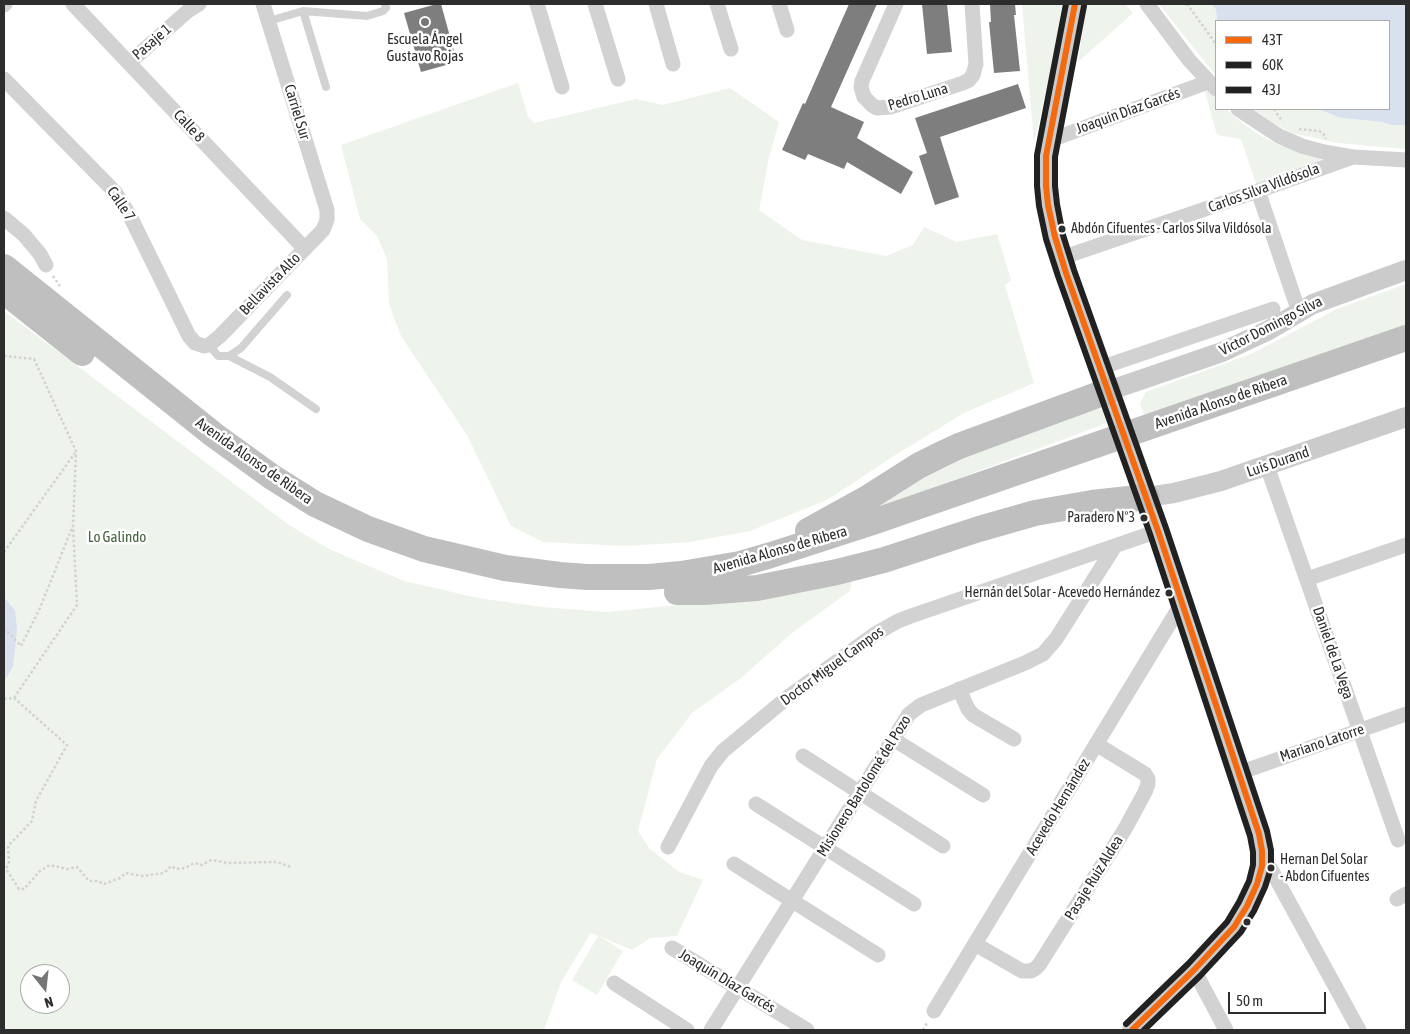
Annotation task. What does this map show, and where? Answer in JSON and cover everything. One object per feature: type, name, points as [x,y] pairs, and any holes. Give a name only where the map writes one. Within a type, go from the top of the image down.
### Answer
[{"type":"highway","name":"Avenida Alonso de Ribera","points":[[4,267],[178,407],[244,458],[293,492],[368,529],[424,549],[505,568],[587,577],[649,576],[681,574],[740,564],[1110,450]]},
{"type":"highway","name":"Avenida Alonso de Ribera","points":[[4,291],[242,478],[307,519],[340,535],[396,557],[437,570],[521,589],[591,595],[677,592],[760,575],[830,555],[1406,338]]},
{"type":"highway","name":"Avenida Alonso de Ribera","points":[[1149,436],[1406,356]]},
{"type":"highway","points":[[740,564],[834,518],[918,466],[1104,380]]},
{"type":"highway","points":[[677,592],[757,588],[837,572],[892,558],[979,529],[1035,513],[1092,503],[1147,497]]},
{"type":"street","name":"Calle 8","points":[[73,4],[305,248]]},
{"type":"street","name":"Pasaje 1","points":[[129,63],[189,10],[200,4]]},
{"type":"street","name":"Carriel Sur","points":[[263,4],[327,210],[328,220]]},
{"type":"street","points":[[537,4],[562,87]]},
{"type":"street","points":[[595,4],[618,79]]},
{"type":"street","points":[[656,4],[673,64]]},
{"type":"street","points":[[717,4],[731,49]]},
{"type":"street","points":[[779,4],[787,30]]},
{"type":"street","name":"Pedro Luna","points":[[896,4],[862,81],[861,87],[864,97],[877,108],[891,107],[963,83],[973,75],[976,64],[972,4]]},
{"type":"street","points":[[1075,4],[1048,141],[1046,171],[1048,205],[1061,258],[1147,497],[1239,772],[1261,842],[1262,859],[1257,884],[1234,928],[1132,1030]]},
{"type":"street","points":[[1147,4],[1189,60],[1212,86]]},
{"type":"street","name":"Calle 7","points":[[4,79],[115,192],[130,216],[189,336],[195,343],[204,346],[209,345]]},
{"type":"street","name":"Joaquín Díaz Garcés","points":[[1048,141],[1212,86]]},
{"type":"street","points":[[1240,110],[1279,136],[1302,146],[1353,157],[1406,160]]},
{"type":"street","name":"Carlos Silva Vildósola","points":[[1061,258],[1353,157]]},
{"type":"street","points":[[1258,191],[1299,312]]},
{"type":"street","points":[[4,218],[28,239],[46,265]]},
{"type":"street","name":"Bellavista Alto","points":[[209,345],[323,230],[328,220]]},
{"type":"street","name":"Víctor Domingo Silva","points":[[1104,380],[1240,344],[1269,330],[1313,304],[1406,270]]},
{"type":"street","name":"Víctor Domingo Silva","points":[[1104,380],[1273,309]]},
{"type":"street","name":"Luis Durand","points":[[1147,497],[1201,486],[1267,466],[1406,417]]},
{"type":"street","name":"Daniel de La Vega","points":[[1267,466],[1398,840]]},
{"type":"street","points":[[1115,546],[1158,531]]},
{"type":"street","points":[[1307,579],[1406,545]]},
{"type":"street","name":"Misionero Bartolomé del Pozo","points":[[711,1030],[905,720],[921,705],[1034,659],[1050,647],[1115,546]]},
{"type":"street","name":"Doctor Miguel Campos","points":[[668,847],[711,766],[723,751],[788,696],[869,637],[885,627],[911,616],[1115,546]]},
{"type":"street","name":"Acevedo Hernández","points":[[934,1011],[1182,603]]},
{"type":"street","points":[[960,689],[973,715],[1014,739]]},
{"type":"street","name":"Mariano Latorre","points":[[1239,772],[1406,714]]},
{"type":"street","points":[[893,739],[983,795]]},
{"type":"street","name":"Pasaje Ruiz Aldea","points":[[975,944],[1018,969],[1026,972],[1036,968],[1125,829],[1145,792],[1148,779],[1145,774],[1096,744]]},
{"type":"street","points":[[802,756],[943,846]]},
{"type":"street","points":[[756,804],[914,904]]},
{"type":"street","points":[[1262,859],[1272,871],[1359,1030]]},
{"type":"street","points":[[734,864],[878,955]]},
{"type":"street","name":"Joaquín Díaz Garcés","points":[[672,948],[807,1030]]},
{"type":"street","points":[[1194,970],[1226,1030]]},
{"type":"street","points":[[614,983],[687,1030]]},
{"type":"lane","points":[[269,21],[303,11],[367,16],[383,11],[386,8],[385,4]]},
{"type":"lane","points":[[303,11],[326,87]]},
{"type":"lane","points":[[229,356],[241,348],[287,295]]},
{"type":"lane","points":[[209,345],[218,356],[229,356],[270,377],[316,409]]},
{"type":"path","points":[[1187,4],[1215,43]]},
{"type":"path","points":[[1275,110],[1279,117],[1288,124]]},
{"type":"path","points":[[1292,127],[1323,133],[1326,138],[1328,153]]},
{"type":"path","points":[[4,356],[34,359],[76,452],[73,527],[77,605],[14,698]]},
{"type":"path","points":[[4,552],[76,452]]},
{"type":"path","points":[[4,628],[21,646],[40,608],[73,527]]},
{"type":"path","points":[[4,699],[14,698],[67,745],[36,800],[32,821],[8,846],[9,862],[6,869],[19,889],[24,889],[40,871],[50,865],[67,869],[77,867],[89,881],[98,881],[104,884],[120,878],[126,873],[142,876],[164,873],[171,866],[176,869],[185,868],[194,864],[202,865],[211,860],[277,862],[291,867]]},
{"type":"green space","points":[[1022,4],[1066,4],[1034,143]]},
{"type":"green space","points":[[1087,4],[1125,4],[1133,13],[1078,62]]},
{"type":"green space","points":[[1159,4],[1212,4],[1216,10],[1217,20],[1215,20],[1215,75]]},
{"type":"green space","points":[[518,83],[528,116],[534,123],[636,99],[663,105],[730,88],[779,122],[769,157],[759,210],[802,240],[886,256],[913,245],[924,227],[957,242],[997,234],[1011,280],[1005,285],[1034,383],[964,413],[892,457],[829,499],[750,531],[690,542],[625,546],[543,542],[511,526],[467,435],[401,336],[389,304],[387,259],[377,236],[360,219],[341,145]]},
{"type":"green space","points":[[1203,85],[1215,98],[1215,110],[1227,110],[1261,136],[1279,145],[1320,158],[1322,162],[1257,186],[1241,139],[1217,135]]},
{"type":"green space","points":[[1251,110],[1321,110],[1341,118],[1406,125],[1406,149],[1338,143],[1292,133]]},
{"type":"green space","points":[[1406,284],[1406,325],[1145,417],[1140,403],[1146,392],[1251,354],[1337,309]]},
{"type":"green space","name":"Lo Galindo","points":[[4,311],[289,525],[329,549],[404,581],[478,598],[542,607],[608,612],[759,597],[852,579],[850,591],[793,632],[741,678],[692,713],[657,759],[638,831],[649,848],[679,872],[703,880],[677,936],[650,938],[632,950],[599,936],[623,951],[597,995],[572,980],[598,936],[591,933],[561,982],[544,1030],[4,1030],[4,682],[13,667],[15,610],[4,597]]},
{"type":"green space","points":[[1092,406],[1103,410],[1107,423],[852,518],[923,469]]},
{"type":"shaded area","points":[[1212,4],[1406,4],[1406,125],[1341,118],[1321,110],[1390,110],[1390,20],[1217,20],[1216,10]]},
{"type":"shaded area","points":[[4,597],[15,610],[17,629],[13,667],[4,682]]},
{"type":"building","points":[[441,4],[457,62],[421,72],[404,13]]},
{"type":"building","points":[[849,4],[877,4],[831,107],[864,122],[857,138],[913,172],[901,194],[847,162],[844,169],[808,154],[805,160],[782,150],[803,103],[805,104]]},
{"type":"building","points":[[922,4],[947,4],[952,52],[927,54]]},
{"type":"building","points":[[990,4],[1015,4],[1016,15],[1014,15],[1020,71],[994,73],[989,22],[991,22]]},
{"type":"building","points":[[1018,84],[1026,108],[940,137],[959,197],[935,205],[919,156],[927,153],[915,118]]},
{"type":"transit line","name":"60K","points":[[1066,4],[1037,155],[1039,206],[1046,239],[1150,534],[1250,836],[1253,852],[1253,865],[1249,881],[1227,922],[1188,964],[1126,1024]]},
{"type":"transit line","name":"43T","points":[[1075,4],[1046,156],[1048,205],[1055,237],[1066,273],[1158,531],[1259,834],[1262,851],[1262,866],[1257,884],[1247,906],[1234,927],[1194,970],[1132,1030]]},
{"type":"transit line","name":"43J","points":[[1084,6],[1055,157],[1055,186],[1063,235],[1166,528],[1267,831],[1271,850],[1271,868],[1265,887],[1254,911],[1241,932],[1200,976],[1144,1030]]},
{"type":"place","name":"Escuela Ángel Gustavo Rojas","points":[[425,22]]},
{"type":"place","name":"Abdón Cifuentes - Carlos Silva Vildósola","points":[[1062,229]]},
{"type":"place","name":"Paradero N°3","points":[[1144,518]]},
{"type":"place","name":"Hernán del Solar - Acevedo Hernández","points":[[1169,593]]},
{"type":"place","name":"Hernan Del Solar - Abdon Cifuentes","points":[[1271,868]]}]
